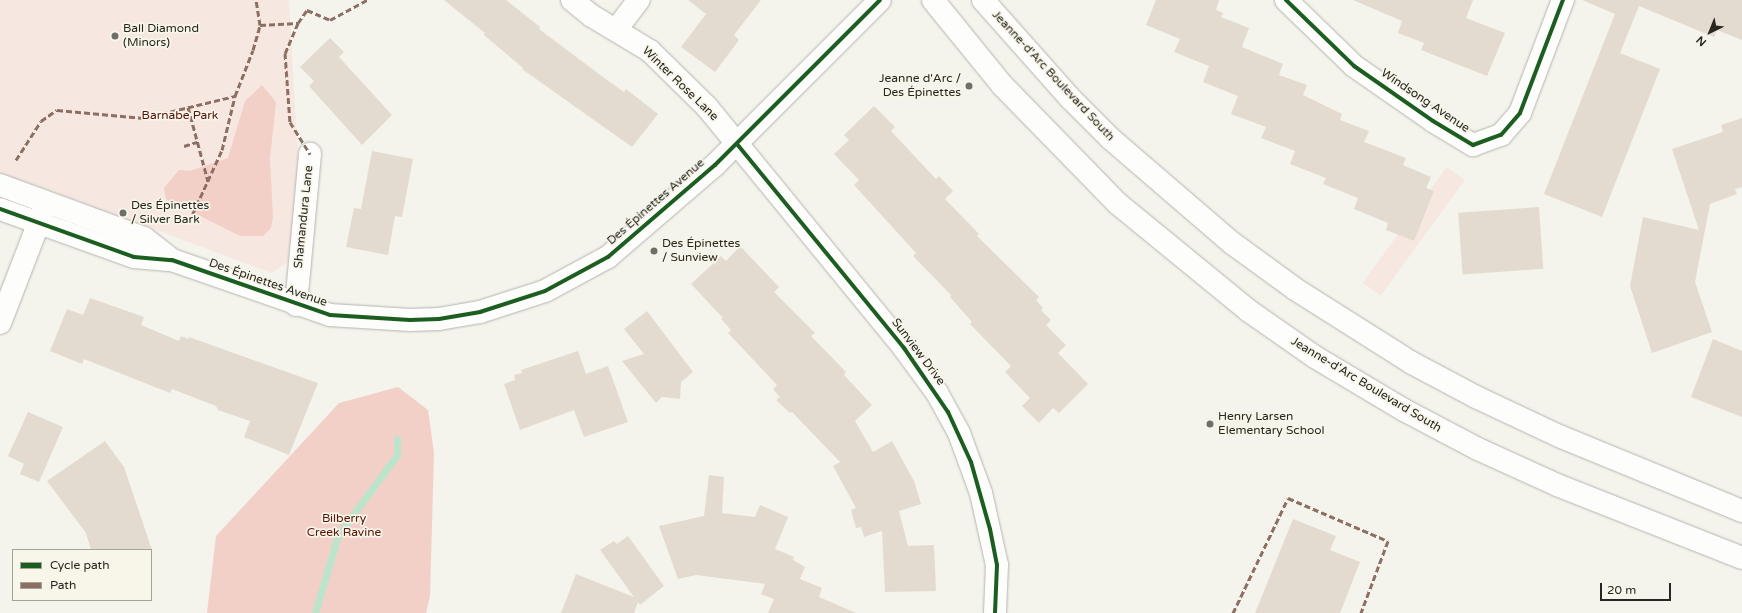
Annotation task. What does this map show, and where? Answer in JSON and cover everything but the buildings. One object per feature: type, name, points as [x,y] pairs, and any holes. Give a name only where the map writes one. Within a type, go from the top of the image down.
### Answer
[{"type":"street","name":"Winter Rose Lane","points":[[572,0],[592,16],[650,51],[707,107],[737,144]]},
{"type":"street","points":[[616,30],[640,0]]},
{"type":"street","name":"Des Épinettes Avenue","points":[[0,209],[134,257],[172,260],[296,305],[330,314],[382,320],[439,320],[480,312],[545,291],[576,276],[614,252],[644,229],[737,144],[880,0]]},
{"type":"street","name":"Jeanne-d'Arc Boulevard South","points":[[933,0],[1002,86],[1117,203],[1243,306],[1315,357],[1404,410],[1478,450],[1557,485],[1742,558]]},
{"type":"street","name":"Jeanne-d'Arc Boulevard South","points":[[983,0],[1070,98],[1111,138],[1214,228],[1295,289],[1412,363],[1476,397],[1559,436],[1742,511]]},
{"type":"street","name":"Windsong Avenue","points":[[1286,0],[1354,66],[1433,121],[1473,145],[1501,135],[1520,114],[1564,0]]},
{"type":"street","name":"Sunview Drive","points":[[737,144],[904,348],[948,412],[971,462],[990,529],[998,565],[995,613]]},
{"type":"street","name":"Shamandura Lane","points":[[296,305],[310,154]]},
{"type":"street","name":"Des Épinettes Avenue","points":[[0,185],[47,201],[144,238],[172,260]]},
{"type":"street","points":[[0,323],[47,201]]},
{"type":"green space","name":"Barnabe Park","points":[[0,0],[289,0],[303,251],[272,273],[38,186],[0,174]]},
{"type":"green space","points":[[262,85],[276,102],[270,159],[273,217],[271,228],[263,236],[240,236],[166,199],[164,188],[179,170],[190,171],[228,158],[245,101]]},
{"type":"green space","points":[[1447,167],[1465,180],[1381,296],[1363,283]]},
{"type":"green space","name":"Bilberry Creek Ravine","points":[[398,387],[428,410],[434,453],[430,596],[426,613],[207,613],[216,536],[339,403]]},
{"type":"waterway","points":[[315,613],[338,535],[397,455],[397,439]]},
{"type":"marked path","points":[[189,222],[222,150],[235,96],[253,50],[260,25],[256,0]]},
{"type":"marked path","points":[[260,25],[298,23],[307,10],[330,20],[367,0]]},
{"type":"marked path","points":[[298,23],[285,53],[290,122],[310,154]]},
{"type":"marked path","points":[[16,160],[41,121],[57,110],[144,118],[235,96]]},
{"type":"marked path","points":[[188,107],[208,181]]},
{"type":"marked path","points":[[184,146],[197,142]]},
{"type":"marked path","points":[[1233,613],[1288,498],[1388,541],[1361,613]]},
{"type":"cycle path","points":[[0,209],[134,257],[172,260],[330,315],[410,320],[439,319],[480,312],[545,291],[608,257],[715,165],[880,0]]},
{"type":"cycle path","points":[[1286,0],[1354,66],[1433,121],[1473,145],[1501,135],[1520,113],[1563,0]]},
{"type":"cycle path","points":[[737,144],[904,348],[948,412],[971,462],[990,529],[997,565],[995,613]]},
{"type":"place","name":"Ball Diamond (Minors)","points":[[115,36]]},
{"type":"place","name":"Jeanne d'Arc / Des Épinettes","points":[[969,86]]},
{"type":"place","name":"Des Épinettes / Silver Bark","points":[[123,213]]},
{"type":"place","name":"Des Épinettes / Sunview","points":[[654,251]]},
{"type":"place","name":"Henry Larsen Elementary School","points":[[1210,424]]}]
